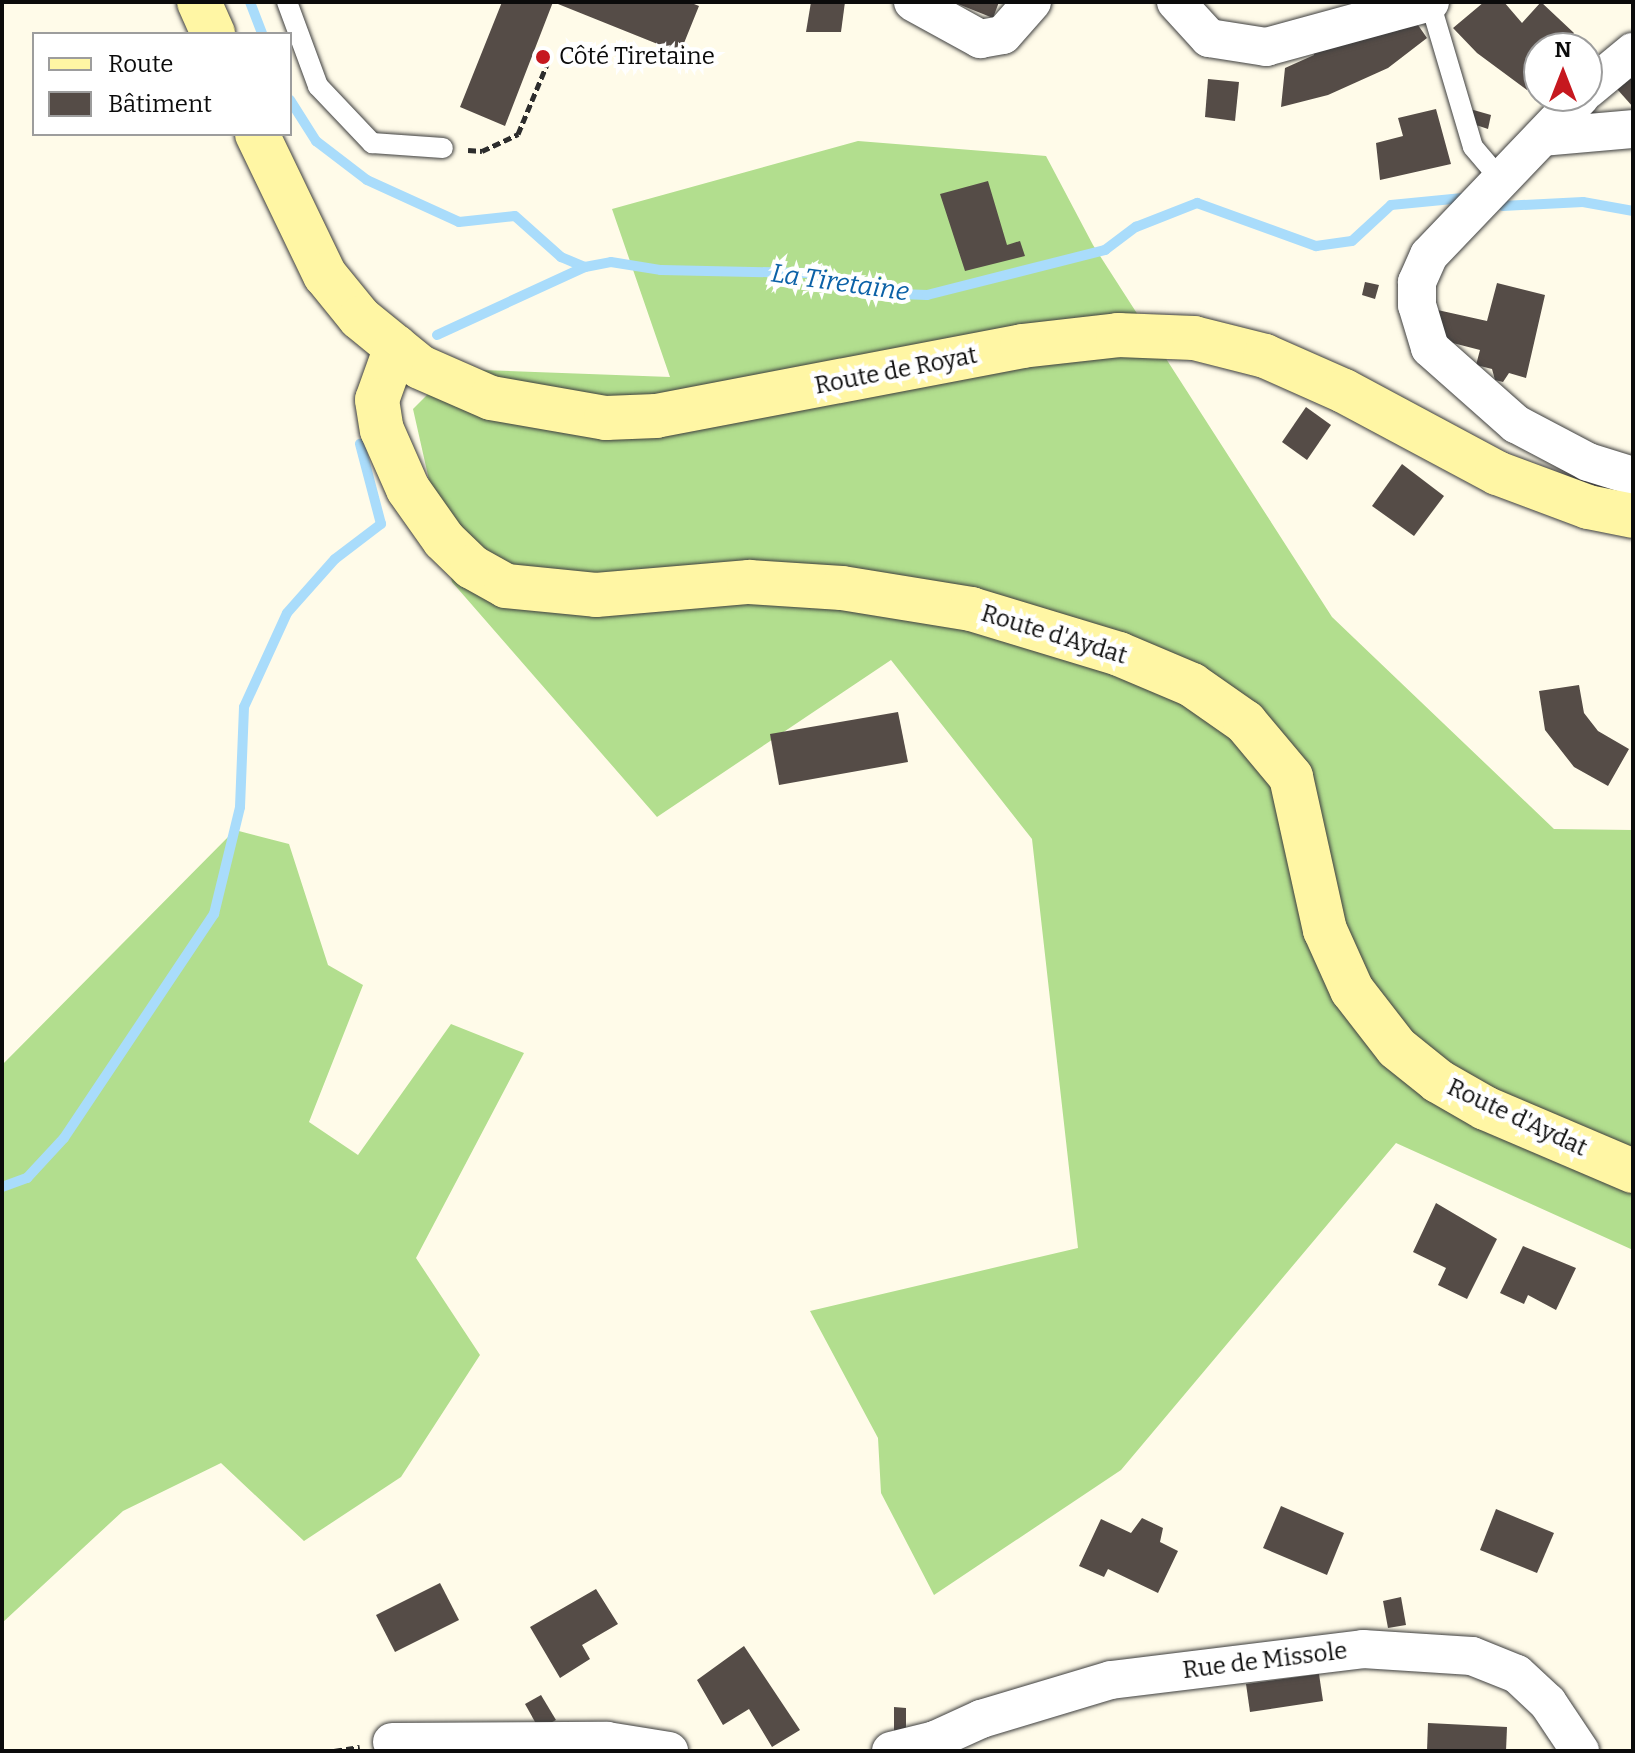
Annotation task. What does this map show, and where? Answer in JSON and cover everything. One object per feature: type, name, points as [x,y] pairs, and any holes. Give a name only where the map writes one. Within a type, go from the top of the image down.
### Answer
[{"type":"main road","points":[[199,2],[212,32]]},
{"type":"main road","name":"Route de Royat","points":[[258,136],[325,275],[360,318],[420,367],[491,398],[606,418],[707,409],[1022,346],[1118,335],[1194,338],[1265,356],[1344,391],[1497,473],[1588,507],[1633,516]]},
{"type":"main road","name":"Route d'Aydat","points":[[396,347],[377,400],[382,430],[408,489],[454,549],[472,567],[506,586],[596,595],[749,582],[842,588],[971,609],[1119,654],[1192,685],[1245,722],[1291,777],[1325,930],[1352,990],[1397,1048],[1438,1081],[1485,1108],[1633,1171]]},
{"type":"street","points":[[913,2],[980,39],[1003,35],[1032,2]]},
{"type":"street","points":[[1176,2],[1209,38],[1266,47],[1430,2]]},
{"type":"street","points":[[1603,77],[1633,52]]},
{"type":"street","points":[[1566,112],[1429,255],[1417,282],[1417,305],[1430,348],[1516,424],[1588,462],[1633,476]]},
{"type":"street","points":[[1543,137],[1633,129]]},
{"type":"street","name":"Rue de Missole","points":[[891,1751],[930,1746],[1031,1701],[1111,1680],[1363,1649],[1472,1656],[1517,1674],[1548,1703],[1580,1751]]},
{"type":"street","points":[[392,1742],[607,1741],[669,1751]]},
{"type":"lane","points":[[287,2],[318,86],[372,143],[443,148]]},
{"type":"lane","points":[[1430,2],[1473,147],[1501,180]]},
{"type":"path","points":[[443,148],[482,151],[518,134],[550,57]]},
{"type":"green space","points":[[858,141],[1046,156],[1093,245],[1332,617],[1554,829],[1633,830],[1633,1250],[1396,1143],[1121,1470],[934,1595],[881,1493],[878,1438],[810,1311],[1078,1248],[1032,839],[891,660],[657,817],[452,582],[413,409],[453,369],[670,377],[612,209]]},
{"type":"green space","points":[[235,830],[289,844],[328,965],[363,985],[309,1122],[358,1155],[451,1024],[524,1053],[416,1258],[480,1355],[401,1477],[304,1541],[221,1463],[123,1511],[2,1623],[2,1065]]},
{"type":"building","points":[[502,2],[553,2],[505,126],[460,107]]},
{"type":"building","points":[[553,2],[689,2],[699,6],[680,53]]},
{"type":"building","points":[[811,2],[845,2],[841,32],[806,32]]},
{"type":"building","points":[[953,2],[999,2],[993,18]]},
{"type":"building","points":[[1484,2],[1504,2],[1522,23],[1541,2],[1573,32],[1523,32],[1523,87],[1477,53],[1453,28]]},
{"type":"building","points":[[1411,15],[1427,38],[1388,68],[1328,95],[1281,107],[1285,68],[1314,55],[1311,47],[1369,26],[1377,36]]},
{"type":"building","points":[[1633,75],[1633,107],[1617,89]]},
{"type":"building","points":[[1208,79],[1239,82],[1235,121],[1205,117]]},
{"type":"building","points":[[1436,109],[1451,164],[1380,180],[1376,143],[1403,136],[1398,118]]},
{"type":"building","points":[[1470,109],[1491,115],[1488,129],[1476,125]]},
{"type":"building","points":[[988,181],[1007,245],[1020,241],[1025,256],[965,271],[940,194]]},
{"type":"building","points":[[1365,282],[1379,285],[1375,299],[1362,295]]},
{"type":"building","points":[[1497,283],[1545,295],[1526,378],[1509,373],[1503,382],[1495,380],[1492,369],[1476,365],[1480,350],[1445,341],[1433,309],[1487,321]]},
{"type":"building","points":[[1306,407],[1331,425],[1307,460],[1282,442]]},
{"type":"building","points":[[1402,464],[1444,496],[1414,536],[1372,506]]},
{"type":"building","points":[[1579,685],[1584,713],[1598,731],[1629,749],[1608,786],[1574,767],[1545,730],[1539,691]]},
{"type":"building","points":[[898,712],[908,762],[779,785],[770,734]]},
{"type":"building","points":[[1436,1203],[1497,1239],[1467,1299],[1438,1285],[1446,1268],[1413,1252]]},
{"type":"building","points":[[1523,1246],[1576,1268],[1556,1310],[1528,1295],[1524,1304],[1500,1293]]},
{"type":"building","points":[[1281,1506],[1344,1533],[1327,1575],[1263,1548]]},
{"type":"building","points":[[1496,1509],[1554,1533],[1537,1573],[1480,1550]]},
{"type":"building","points":[[1142,1518],[1163,1528],[1160,1542],[1178,1551],[1158,1593],[1108,1569],[1104,1577],[1079,1566],[1101,1519],[1131,1533]]},
{"type":"building","points":[[440,1583],[459,1620],[395,1652],[376,1615]]},
{"type":"building","points":[[596,1589],[618,1624],[582,1645],[590,1659],[560,1678],[530,1627]]},
{"type":"building","points":[[1401,1597],[1406,1625],[1388,1628],[1383,1601]]},
{"type":"building","points":[[744,1646],[800,1730],[772,1747],[749,1709],[723,1725],[697,1680]]},
{"type":"building","points":[[1319,1674],[1323,1701],[1250,1712],[1246,1684]]},
{"type":"building","points":[[541,1695],[556,1720],[539,1729],[525,1704]]},
{"type":"building","points":[[894,1707],[906,1708],[906,1731],[894,1731]]},
{"type":"building","points":[[1428,1723],[1507,1727],[1506,1751],[1427,1751]]},
{"type":"waterway","name":"La Tiretaine","points":[[250,2],[261,32]]},
{"type":"waterway","name":"La Tiretaine","points":[[292,103],[316,141],[367,180],[459,222],[515,216],[561,257],[585,267]]},
{"type":"waterway","name":"La Tiretaine","points":[[437,335],[585,267],[611,262],[661,270],[806,273],[874,293],[927,295],[1105,250],[1136,227],[1197,203],[1316,246],[1352,241],[1391,205],[1463,198]]},
{"type":"waterway","name":"La Tiretaine","points":[[1503,206],[1583,202],[1633,211]]},
{"type":"waterway","points":[[2,1187],[27,1178],[64,1138],[214,914],[240,807],[244,707],[287,613],[335,559],[381,524],[360,444]]},
{"type":"place","name":"Côté Tiretaine","points":[[543,57]]}]
